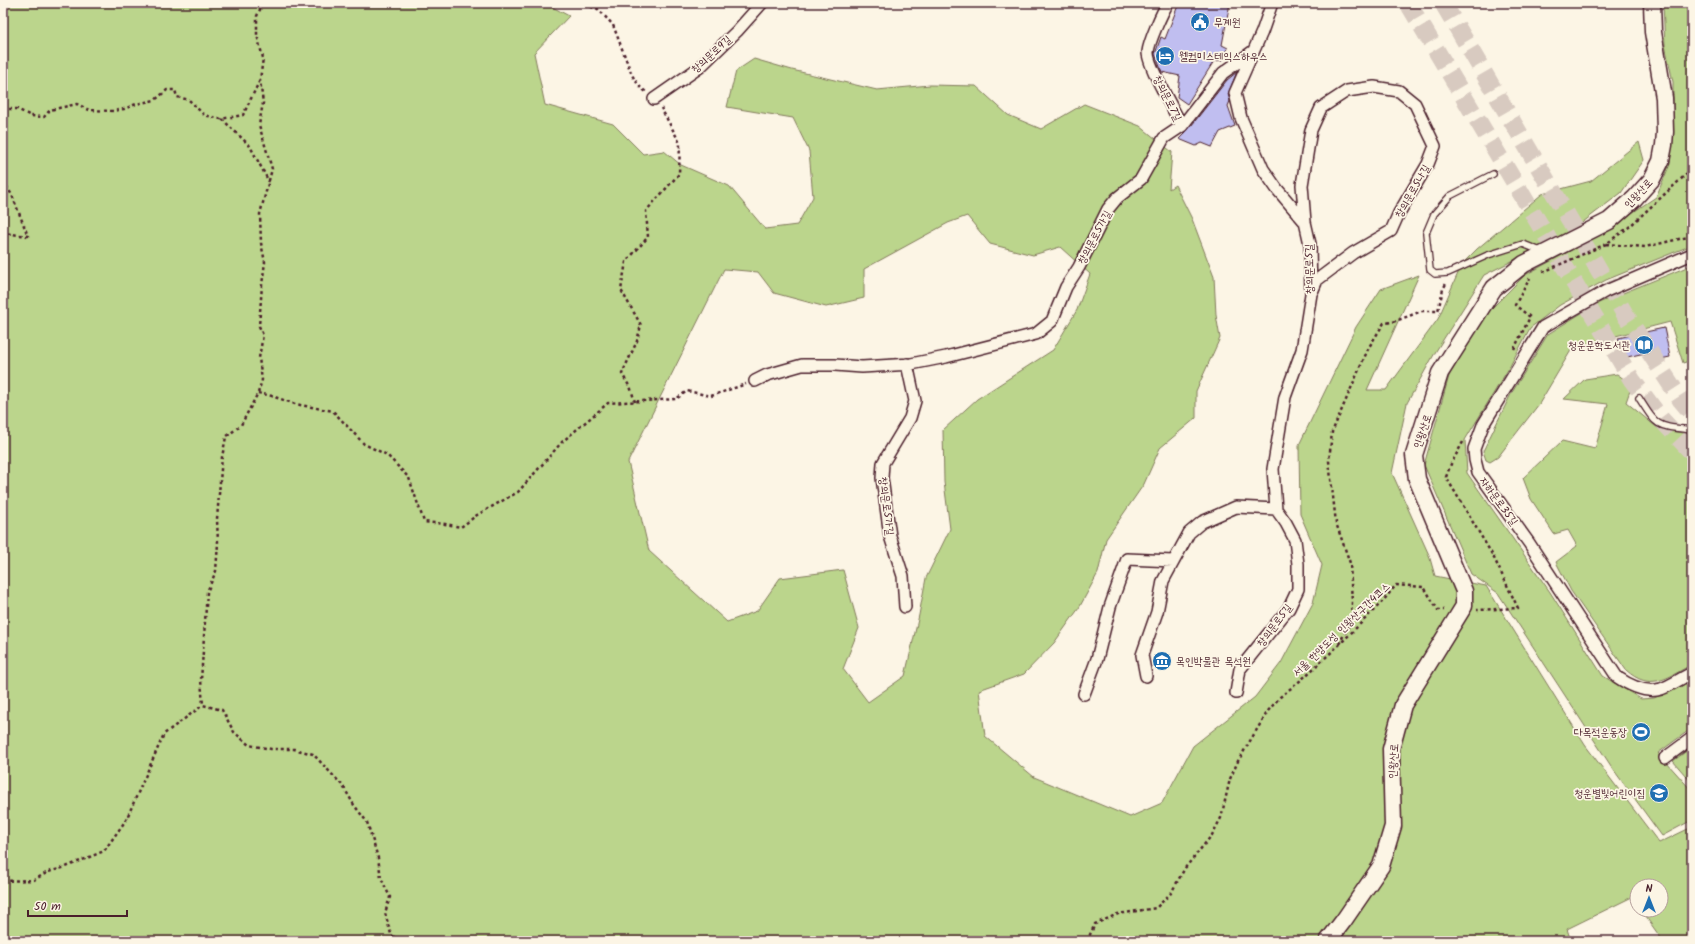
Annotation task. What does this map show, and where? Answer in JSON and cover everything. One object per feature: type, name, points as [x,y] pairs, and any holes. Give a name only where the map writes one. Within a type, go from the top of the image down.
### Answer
[{"type":"street","name":"창의문로9길","points":[[654,98],[700,67],[737,31],[762,3]]},
{"type":"street","name":"창의문로7길","points":[[1168,3],[1162,12],[1148,53],[1160,86],[1182,126]]},
{"type":"street","name":"창의문로5길","points":[[1236,693],[1240,669],[1289,608],[1298,589],[1298,564],[1295,540],[1286,523],[1276,509],[1274,469],[1285,397],[1302,350],[1311,294],[1310,244],[1305,222],[1263,170],[1242,118],[1235,93],[1262,32],[1272,3]]},
{"type":"street","name":"인왕산로","points":[[1328,941],[1380,866],[1393,826],[1391,749],[1403,705],[1464,606],[1464,591],[1417,479],[1414,455],[1440,373],[1494,288],[1524,264],[1547,254],[1609,221],[1634,199],[1652,179],[1661,161],[1664,145],[1664,98],[1653,32],[1652,3]]},
{"type":"street","name":"창의문로5가길","points":[[755,381],[767,375],[802,365],[862,367],[907,364],[946,357],[1036,334],[1052,321],[1066,287],[1079,267],[1108,209],[1117,198],[1141,179],[1164,138],[1182,126],[1223,73],[1252,52]]},
{"type":"street","name":"창의문로5나길","points":[[1305,222],[1302,185],[1311,130],[1321,108],[1347,92],[1374,87],[1398,92],[1415,104],[1435,146],[1428,164],[1398,213],[1391,231],[1353,253],[1317,280],[1311,294]]},
{"type":"street","name":"자하문로35길","points":[[1692,254],[1606,290],[1543,327],[1483,425],[1474,449],[1478,472],[1529,543],[1617,677],[1636,688],[1660,690],[1692,673]]},
{"type":"street","name":"창의문로5가길","points":[[905,607],[903,576],[890,536],[882,478],[883,463],[910,418],[915,401],[907,364]]},
{"type":"street","points":[[1146,676],[1142,656],[1157,612],[1163,581],[1189,533],[1202,522],[1236,507],[1276,509]]},
{"type":"street","points":[[1084,694],[1096,659],[1110,607],[1127,559],[1174,562]]},
{"type":"street","points":[[1665,758],[1692,738]]},
{"type":"lane","points":[[1493,174],[1450,196],[1434,214],[1426,233],[1430,270],[1435,274],[1448,273],[1488,255],[1523,244],[1547,254]]},
{"type":"lane","points":[[1639,398],[1653,420],[1658,424],[1664,427],[1692,430]]},
{"type":"path","points":[[203,705],[201,680],[207,592],[216,571],[218,543],[217,519],[222,457],[226,437],[241,425],[258,393],[262,380],[259,358],[262,335],[259,326],[265,262],[261,243],[260,214],[272,169],[259,125],[262,103],[260,80],[263,58],[257,34],[257,16],[263,3]]},
{"type":"path","points":[[580,3],[598,9],[613,25],[632,75],[639,86],[654,98],[680,143],[679,174],[646,211],[648,237],[626,262],[621,290],[641,325],[637,341],[622,374],[631,389],[635,402]]},
{"type":"path","points":[[221,119],[243,115],[260,80]]},
{"type":"path","points":[[3,109],[17,109],[31,116],[44,117],[50,110],[77,104],[89,110],[113,111],[155,100],[167,90],[175,90],[177,97],[189,100],[204,114],[221,119],[250,146],[269,182]]},
{"type":"path","points":[[1513,351],[1530,317],[1515,305],[1530,278],[1606,244],[1630,227],[1692,169]]},
{"type":"path","points":[[3,181],[12,194],[28,236],[3,233]]},
{"type":"path","points":[[1606,244],[1645,248],[1692,236]]},
{"type":"path","points":[[1338,646],[1350,623],[1352,603],[1350,563],[1336,523],[1329,461],[1332,432],[1369,347],[1384,323],[1393,322],[1422,311],[1438,311],[1443,289],[1446,283],[1450,280]]},
{"type":"path","points":[[258,393],[272,396],[294,404],[333,411],[364,444],[387,455],[409,478],[424,522],[462,527],[477,515],[518,492],[562,442],[608,403],[676,399],[687,391],[711,396],[755,381]]},
{"type":"path","name":"서울 한양도성 인왕산구간4코스","points":[[1087,941],[1095,924],[1118,914],[1156,908],[1171,893],[1185,868],[1212,835],[1220,818],[1230,778],[1238,761],[1268,711],[1280,697],[1302,680],[1338,646],[1383,601],[1396,585],[1424,587],[1438,610],[1461,612],[1518,608],[1493,556],[1446,477],[1464,439]]},
{"type":"path","points":[[3,881],[34,880],[48,872],[66,867],[104,851],[126,820],[164,734],[203,705]]},
{"type":"path","points":[[203,705],[222,710],[234,732],[249,745],[271,749],[294,749],[313,754],[343,786],[354,805],[367,822],[378,858],[381,878],[390,897],[385,913],[391,934],[398,941]]},
{"type":"green space","points":[[3,3],[545,3],[569,16],[534,53],[545,105],[613,124],[643,154],[664,151],[681,165],[729,186],[765,229],[797,225],[813,197],[809,151],[793,118],[727,107],[736,71],[754,59],[792,70],[877,90],[930,85],[976,86],[1008,115],[1041,129],[1084,104],[1140,126],[1172,152],[1169,189],[1175,185],[1192,219],[1214,277],[1216,315],[1220,338],[1196,391],[1196,418],[1160,448],[1144,484],[1106,539],[1098,573],[1079,608],[1054,643],[1024,674],[979,690],[985,736],[1034,777],[1130,817],[1162,803],[1193,746],[1255,697],[1281,663],[1313,603],[1322,565],[1300,514],[1299,445],[1356,327],[1381,289],[1419,275],[1367,390],[1386,390],[1438,319],[1462,264],[1477,249],[1542,194],[1591,181],[1639,142],[1644,160],[1621,193],[1570,232],[1484,275],[1436,351],[1407,403],[1392,473],[1429,555],[1435,576],[1486,586],[1585,745],[1659,843],[1692,827],[1692,941],[1663,941],[1647,918],[1669,918],[1669,878],[1629,878],[1629,898],[1567,929],[1571,941],[3,941]],"holes":[[[967,216],[990,244],[1033,255],[1060,247],[1090,274],[1077,310],[1053,350],[977,399],[943,430],[944,482],[950,529],[926,578],[905,676],[868,702],[843,669],[859,628],[843,570],[780,578],[757,611],[727,622],[649,551],[628,462],[724,269],[758,272],[774,293],[826,307],[864,298],[864,269],[948,223]]]},
{"type":"green space","points":[[1692,3],[1692,245],[1606,280],[1560,305],[1530,328],[1509,368],[1465,440],[1467,473],[1550,592],[1603,676],[1641,699],[1654,698],[1692,681],[1692,728],[1658,753],[1692,791],[1692,820],[1662,836],[1613,769],[1498,593],[1471,574],[1424,465],[1449,376],[1484,316],[1525,275],[1594,238],[1656,197],[1670,164],[1673,123],[1673,82],[1665,45],[1663,4]]},
{"type":"green space","points":[[1692,265],[1692,360],[1683,363],[1670,322],[1573,347],[1539,404],[1498,457],[1490,462],[1486,460],[1483,451],[1511,394],[1548,334],[1596,304]]},
{"type":"green space","points":[[1617,374],[1632,385],[1626,402],[1660,430],[1692,434],[1692,664],[1667,678],[1651,681],[1635,677],[1626,670],[1571,591],[1556,562],[1577,546],[1568,530],[1554,534],[1531,499],[1523,478],[1562,441],[1595,449],[1608,404],[1564,399],[1585,379]]},
{"type":"green space","points":[[1692,747],[1692,783],[1673,761]]},
{"type":"building","points":[[1179,3],[1230,3],[1222,45],[1228,48],[1223,60],[1214,61],[1187,104],[1177,97],[1180,76],[1162,72],[1155,54],[1161,37],[1165,39]]},
{"type":"building","points":[[1237,72],[1228,94],[1230,101],[1228,106],[1235,126],[1220,132],[1212,147],[1202,143],[1196,146],[1179,139],[1188,130],[1227,80]]},
{"type":"building","name":"청운문학도서관","points":[[1664,328],[1670,357],[1651,361],[1649,352],[1623,358],[1618,338]]},
{"type":"tunnel","points":[[1408,3],[1632,380],[1661,419],[1692,452]]},
{"type":"tunnel","points":[[1443,3],[1626,316],[1681,400],[1692,413]]},
{"type":"place","name":"무계원","points":[[1200,22]]},
{"type":"place","name":"웰컴미스테익스하우스","points":[[1165,56]]},
{"type":"place","name":"청운문학도서관","points":[[1644,345]]},
{"type":"place","name":"목인박물관 목석원","points":[[1162,661]]},
{"type":"place","name":"다목적운동장","points":[[1641,732]]},
{"type":"place","name":"청운별빛어린이집","points":[[1659,793]]}]
